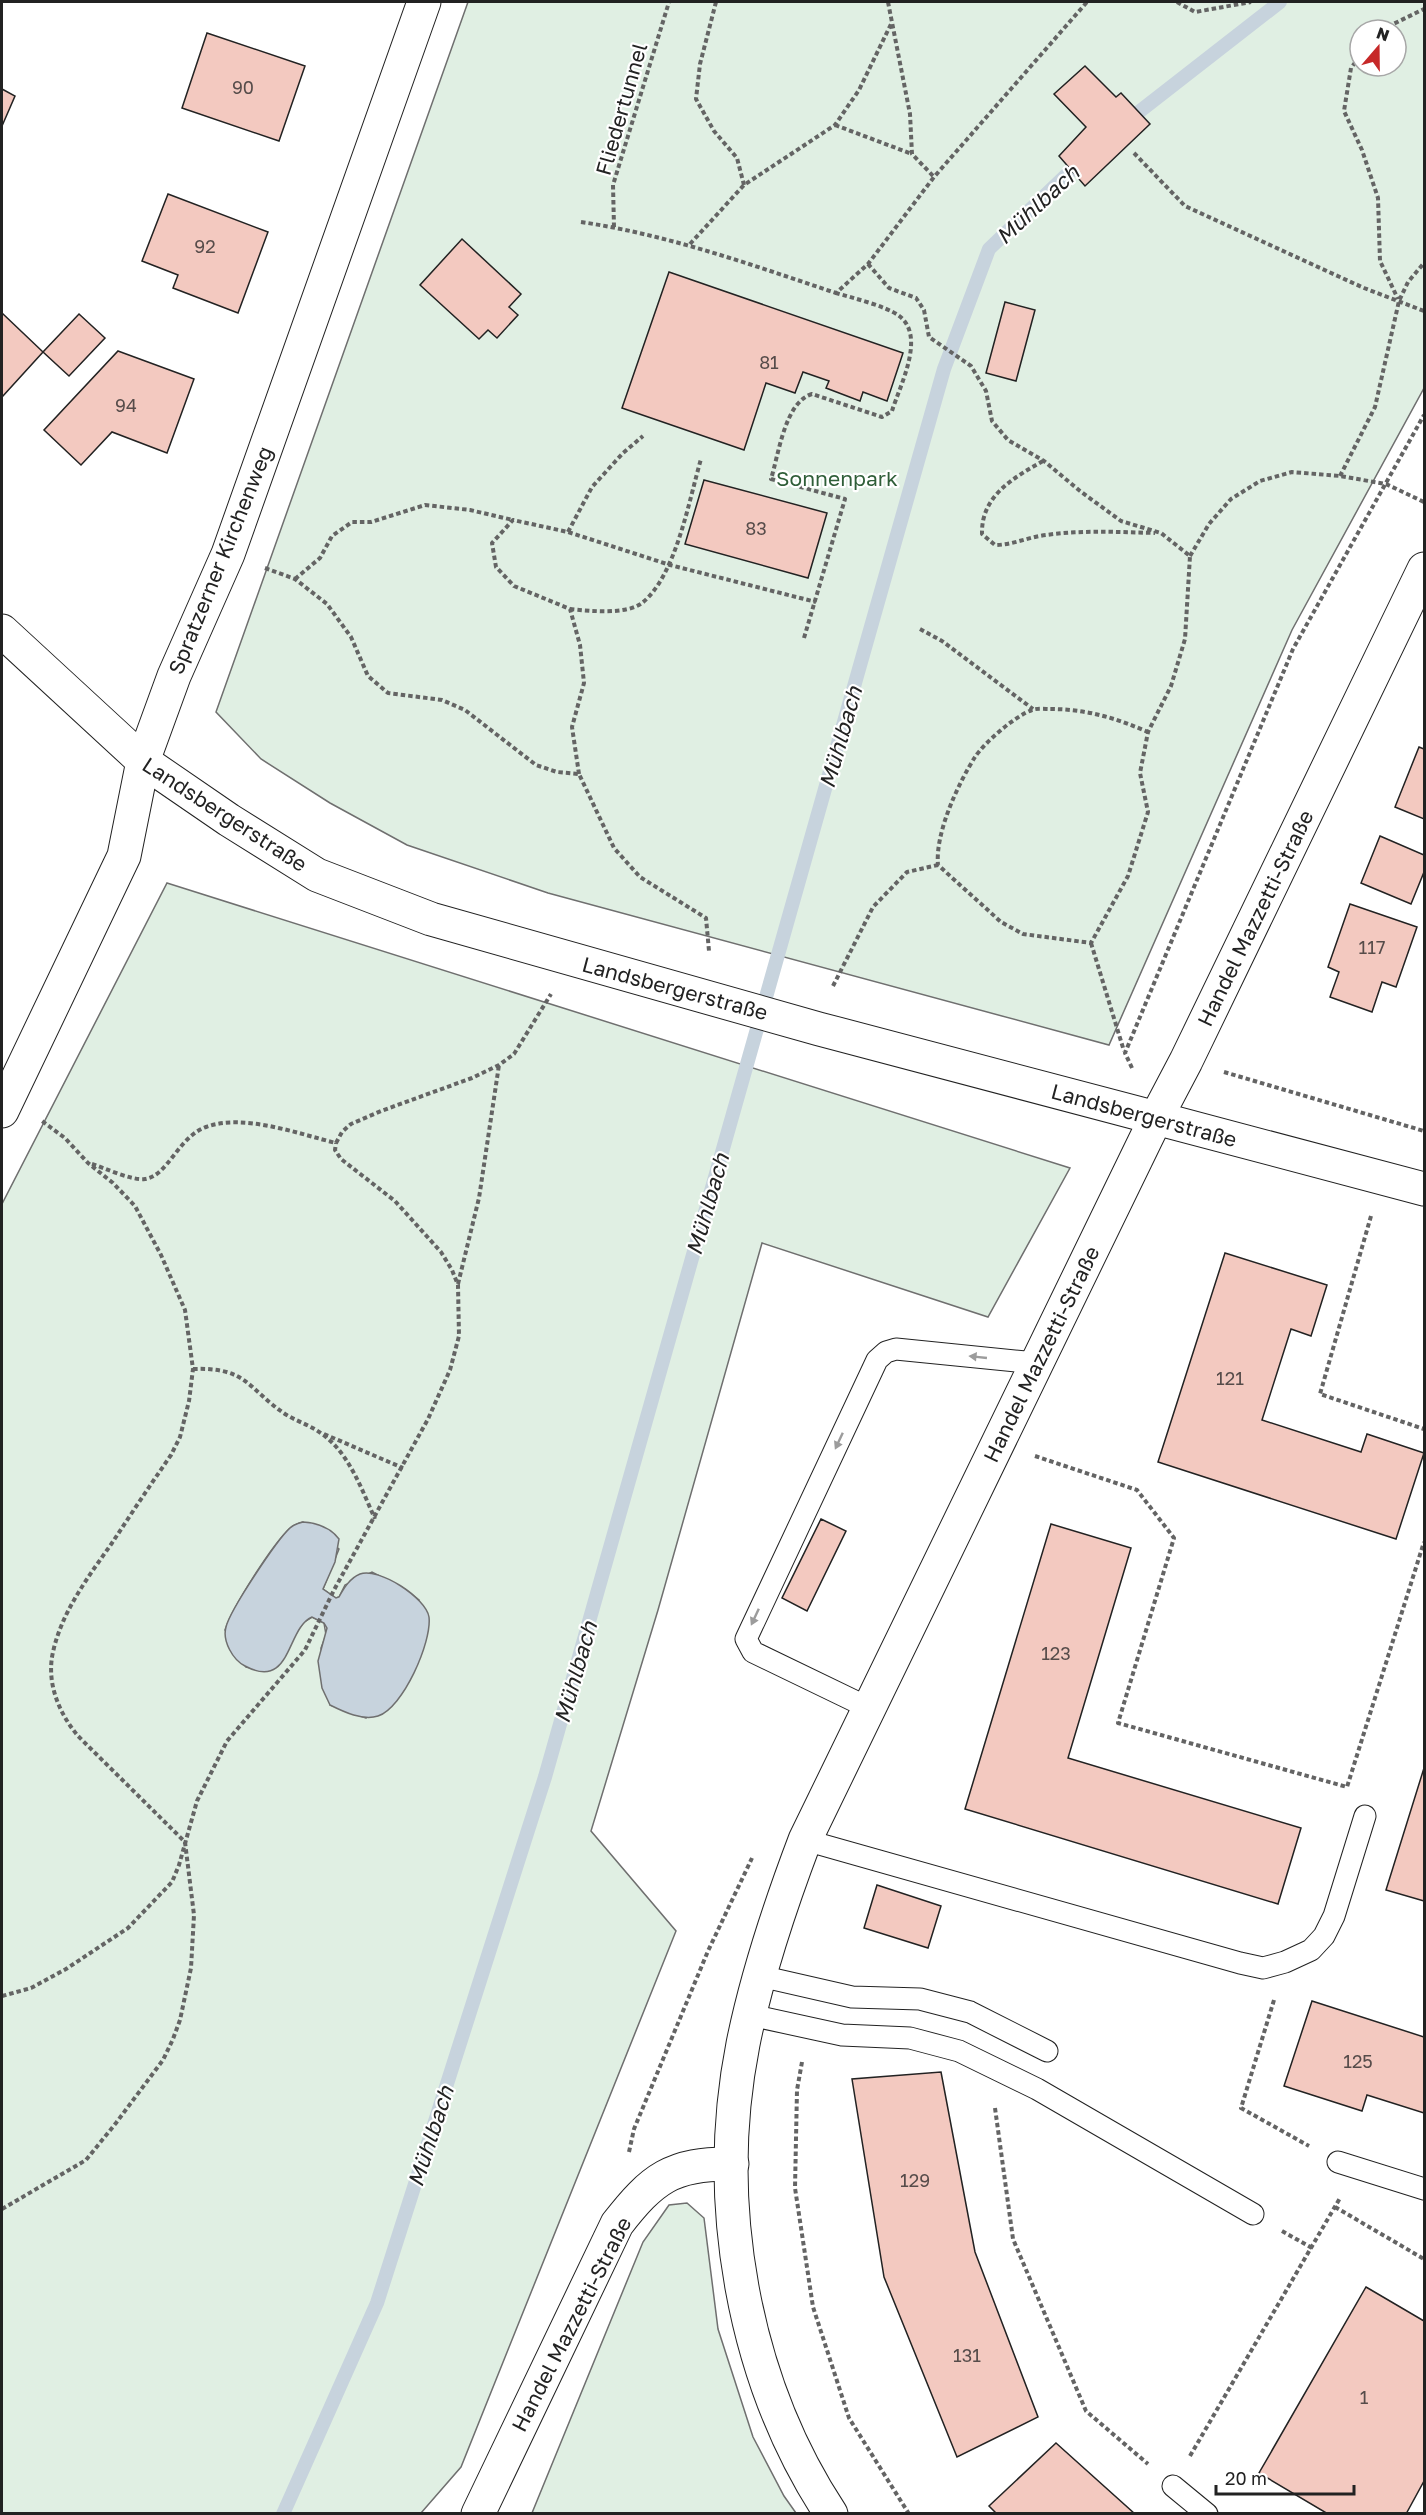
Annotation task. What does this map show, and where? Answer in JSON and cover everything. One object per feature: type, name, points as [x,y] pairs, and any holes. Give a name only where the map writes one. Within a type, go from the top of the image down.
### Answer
[{"type":"street","name":"Spratzerner Kirchenweg","points":[[5,1104],[124,856],[143,761],[174,676],[228,554],[424,2]]},
{"type":"street","name":"Handel Mazzetti-Straße","points":[[831,2514],[816,2492],[782,2422],[757,2350],[740,2275],[732,2199],[733,2121],[743,2044],[783,1898],[805,1840],[1425,568]]},
{"type":"street","name":"Landsbergerstraße","points":[[2,631],[143,761],[229,820],[317,874],[431,919],[819,1029],[1425,1190]]},
{"type":"street","name":"Handel Mazzetti-Straße","points":[[477,2514],[617,2224],[639,2196],[667,2174],[691,2166],[732,2164]]},
{"type":"lane","points":[[869,1708],[753,1652],[746,1639],[877,1360],[886,1352],[897,1349],[1036,1363]]},
{"type":"lane","points":[[805,1840],[1263,1968],[1285,1962],[1311,1950],[1324,1936],[1334,1916],[1365,1816]]},
{"type":"lane","points":[[760,1976],[852,1996],[920,1999],[970,2012],[1047,2051]]},
{"type":"lane","points":[[750,2015],[842,2035],[910,2038],[959,2051],[1037,2089],[1252,2214]]},
{"type":"lane","points":[[1348,2165],[1425,2189]]},
{"type":"lane","points":[[1173,2486],[1206,2514]]},
{"type":"path","name":"Fliedertunnel","points":[[614,227],[614,185],[669,2]]},
{"type":"path","points":[[716,2],[700,64],[696,99],[714,131],[737,158],[744,185]]},
{"type":"path","points":[[888,2],[910,114],[912,154]]},
{"type":"path","points":[[836,293],[868,264],[934,177],[1088,2]]},
{"type":"path","points":[[1178,2],[1195,12],[1251,2]]},
{"type":"path","points":[[1406,18],[1425,9]]},
{"type":"path","points":[[690,244],[744,185],[835,125],[860,90],[892,22]]},
{"type":"path","points":[[1349,78],[1344,111],[1362,150],[1378,198],[1380,261],[1399,301]]},
{"type":"path","points":[[835,125],[912,154],[934,177]]},
{"type":"path","points":[[1134,153],[1185,206],[1364,288],[1425,311]]},
{"type":"path","points":[[581,222],[690,244],[897,315],[908,325],[913,346],[892,411],[882,417],[813,394],[801,397],[791,411],[771,479],[845,499],[804,638]]},
{"type":"path","points":[[1340,476],[1375,407],[1399,301],[1408,282],[1425,263]]},
{"type":"path","points":[[868,264],[889,288],[916,298],[924,310],[929,337],[970,366],[986,391],[992,421],[1008,440],[1044,461],[1121,521],[1161,533],[1191,556]]},
{"type":"path","points":[[1125,1053],[1293,649],[1425,415]]},
{"type":"path","points":[[568,532],[592,488],[623,453],[643,436]]},
{"type":"path","points":[[513,520],[492,543],[496,567],[514,586],[570,609],[605,613],[641,604],[660,583],[670,565],[701,459]]},
{"type":"path","points":[[1044,461],[1018,476],[992,498],[981,518],[982,534],[995,545],[1012,545],[1039,535],[1072,532],[1161,533]]},
{"type":"path","points":[[1156,1118],[1125,1053],[1091,942],[1128,876],[1148,812],[1140,773],[1148,732],[1171,686],[1185,639],[1191,556],[1209,524],[1231,499],[1260,481],[1292,472],[1340,476],[1386,484],[1425,501]]},
{"type":"path","points":[[295,579],[320,558],[332,536],[352,522],[371,522],[425,505],[470,510],[568,532],[670,565],[816,602]]},
{"type":"path","points":[[228,554],[295,579],[327,604],[351,637],[368,676],[388,693],[450,703],[483,722],[536,765],[557,772],[579,774]]},
{"type":"path","points":[[570,609],[580,645],[584,683],[572,727],[579,774],[614,848],[640,877],[706,918],[709,951]]},
{"type":"path","points":[[920,629],[942,641],[1033,709]]},
{"type":"path","points":[[1091,942],[1023,934],[1001,922],[938,865],[937,853],[950,805],[976,755],[1010,723],[1033,709],[1073,709],[1113,717],[1148,732]]},
{"type":"path","points":[[833,986],[873,907],[907,872],[938,865]]},
{"type":"path","points":[[458,1285],[441,1252],[395,1201],[341,1159],[335,1150],[336,1143],[342,1132],[351,1124],[472,1078],[499,1065],[513,1054],[573,960]]},
{"type":"path","points":[[1186,1061],[1425,1131]]},
{"type":"path","points":[[2,1996],[31,1988],[49,1979],[128,1928],[172,1882],[197,1801],[219,1754],[305,1650],[334,1590],[403,1468],[450,1370],[459,1336],[458,1285],[479,1198],[499,1065]]},
{"type":"path","points":[[2,2209],[86,2160],[163,2060],[180,2020],[194,1936],[185,1842],[78,1736],[63,1718],[57,1702],[52,1666],[53,1653],[69,1610],[85,1582],[171,1455],[180,1437],[189,1401],[193,1369],[185,1310],[148,1228],[135,1206],[113,1183],[88,1163],[65,1138],[5,1104]]},
{"type":"path","points":[[88,1163],[144,1179],[160,1173],[182,1143],[194,1132],[216,1124],[237,1123],[282,1129],[336,1143]]},
{"type":"path","points":[[1382,1178],[1320,1394],[1425,1429]]},
{"type":"path","points":[[193,1369],[214,1368],[237,1375],[284,1413],[321,1433],[403,1468]]},
{"type":"path","points":[[321,1433],[333,1444],[356,1478],[375,1519]]},
{"type":"path","points":[[997,1443],[1137,1490],[1174,1538],[1118,1723],[1347,1787],[1425,1542]]},
{"type":"path","points":[[989,2065],[1013,2239],[1086,2411],[1173,2486],[1335,2207],[1348,2165],[1241,2108],[1285,1962]]},
{"type":"path","points":[[808,2028],[797,2090],[795,2188],[813,2307],[849,2418],[909,2514]]},
{"type":"path","points":[[1335,2207],[1425,2259]]},
{"type":"green space","name":"Sonnenpark","points":[[468,2],[1424,2],[1424,388],[1292,630],[1109,1045],[548,893],[407,845],[330,803],[261,759],[216,712]]},
{"type":"green space","points":[[167,883],[1070,1168],[988,1317],[762,1243],[658,1610],[591,1831],[676,1931],[461,2467],[421,2513],[2,2513],[2,1204]],"holes":[[[303,1522],[339,1549],[323,1589],[336,1598],[339,1597],[345,1585],[372,1572],[403,1588],[419,1600],[366,1718],[330,1705],[321,1648],[326,1635],[324,1623],[312,1617],[304,1622],[267,1671],[246,1667],[225,1630],[254,1576],[291,1527]]]},
{"type":"green space","points":[[687,2203],[704,2218],[718,2329],[753,2437],[784,2496],[796,2513],[532,2513],[643,2242],[669,2205]]},
{"type":"shaded area","points":[[303,1522],[323,1526],[339,1539],[335,1562],[323,1589],[336,1598],[339,1597],[353,1578],[368,1573],[378,1575],[400,1586],[411,1593],[426,1609],[429,1628],[414,1673],[397,1701],[378,1716],[360,1717],[330,1705],[322,1688],[318,1661],[327,1628],[324,1623],[312,1617],[297,1633],[280,1664],[272,1670],[260,1672],[245,1666],[236,1659],[227,1644],[225,1632],[229,1618],[245,1591],[284,1535],[291,1527]]},
{"type":"building","points":[[207,33],[305,66],[279,141],[182,108]]},
{"type":"building","points":[[1085,66],[1116,97],[1121,93],[1150,124],[1085,186],[1059,156],[1086,127],[1054,94]]},
{"type":"building","points":[[2,89],[15,96],[2,126]]},
{"type":"building","points":[[168,194],[268,232],[238,313],[173,288],[178,275],[142,261]]},
{"type":"building","points":[[462,239],[521,294],[509,307],[518,315],[497,338],[488,330],[479,339],[420,285]]},
{"type":"building","points":[[669,272],[903,353],[887,401],[863,392],[860,401],[826,388],[829,381],[803,372],[795,393],[766,383],[744,450],[622,408]]},
{"type":"building","points":[[1005,302],[1035,310],[1016,381],[986,373]]},
{"type":"building","points":[[2,313],[43,352],[2,397]]},
{"type":"building","points":[[79,314],[105,338],[69,376],[43,352]]},
{"type":"building","points":[[118,351],[194,379],[167,453],[112,432],[81,465],[44,430]]},
{"type":"building","points":[[704,480],[827,513],[808,578],[685,544]]},
{"type":"building","points":[[1419,747],[1424,749],[1424,819],[1395,807]]},
{"type":"building","points":[[1380,836],[1424,855],[1424,872],[1411,904],[1361,883]]},
{"type":"building","points":[[1350,904],[1417,927],[1396,987],[1382,982],[1372,1012],[1330,997],[1339,972],[1328,967]]},
{"type":"building","points":[[1225,1253],[1327,1285],[1311,1336],[1291,1329],[1262,1420],[1361,1452],[1367,1434],[1424,1453],[1396,1539],[1158,1462]]},
{"type":"building","points":[[821,1519],[846,1531],[807,1611],[782,1598]]},
{"type":"building","points":[[1051,1524],[1131,1548],[1068,1758],[1301,1828],[1278,1904],[965,1809]]},
{"type":"building","points":[[1424,1768],[1424,1901],[1386,1890]]},
{"type":"building","points":[[877,1885],[941,1906],[928,1948],[864,1928]]},
{"type":"building","points":[[1312,2001],[1424,2037],[1424,2113],[1367,2095],[1362,2111],[1284,2086]]},
{"type":"building","points":[[941,2072],[975,2252],[1038,2417],[957,2457],[884,2277],[852,2079]]},
{"type":"building","points":[[1366,2287],[1424,2321],[1424,2481],[1406,2514],[1328,2514],[1259,2473]]},
{"type":"building","points":[[1056,2443],[1135,2514],[997,2514],[989,2506]]},
{"type":"waterway","name":"Mühlbach","points":[[1126,122],[1280,2]]},
{"type":"waterway","name":"Mühlbach","points":[[283,2514],[377,2303],[545,1777],[944,369],[989,249],[1084,158]]}]
